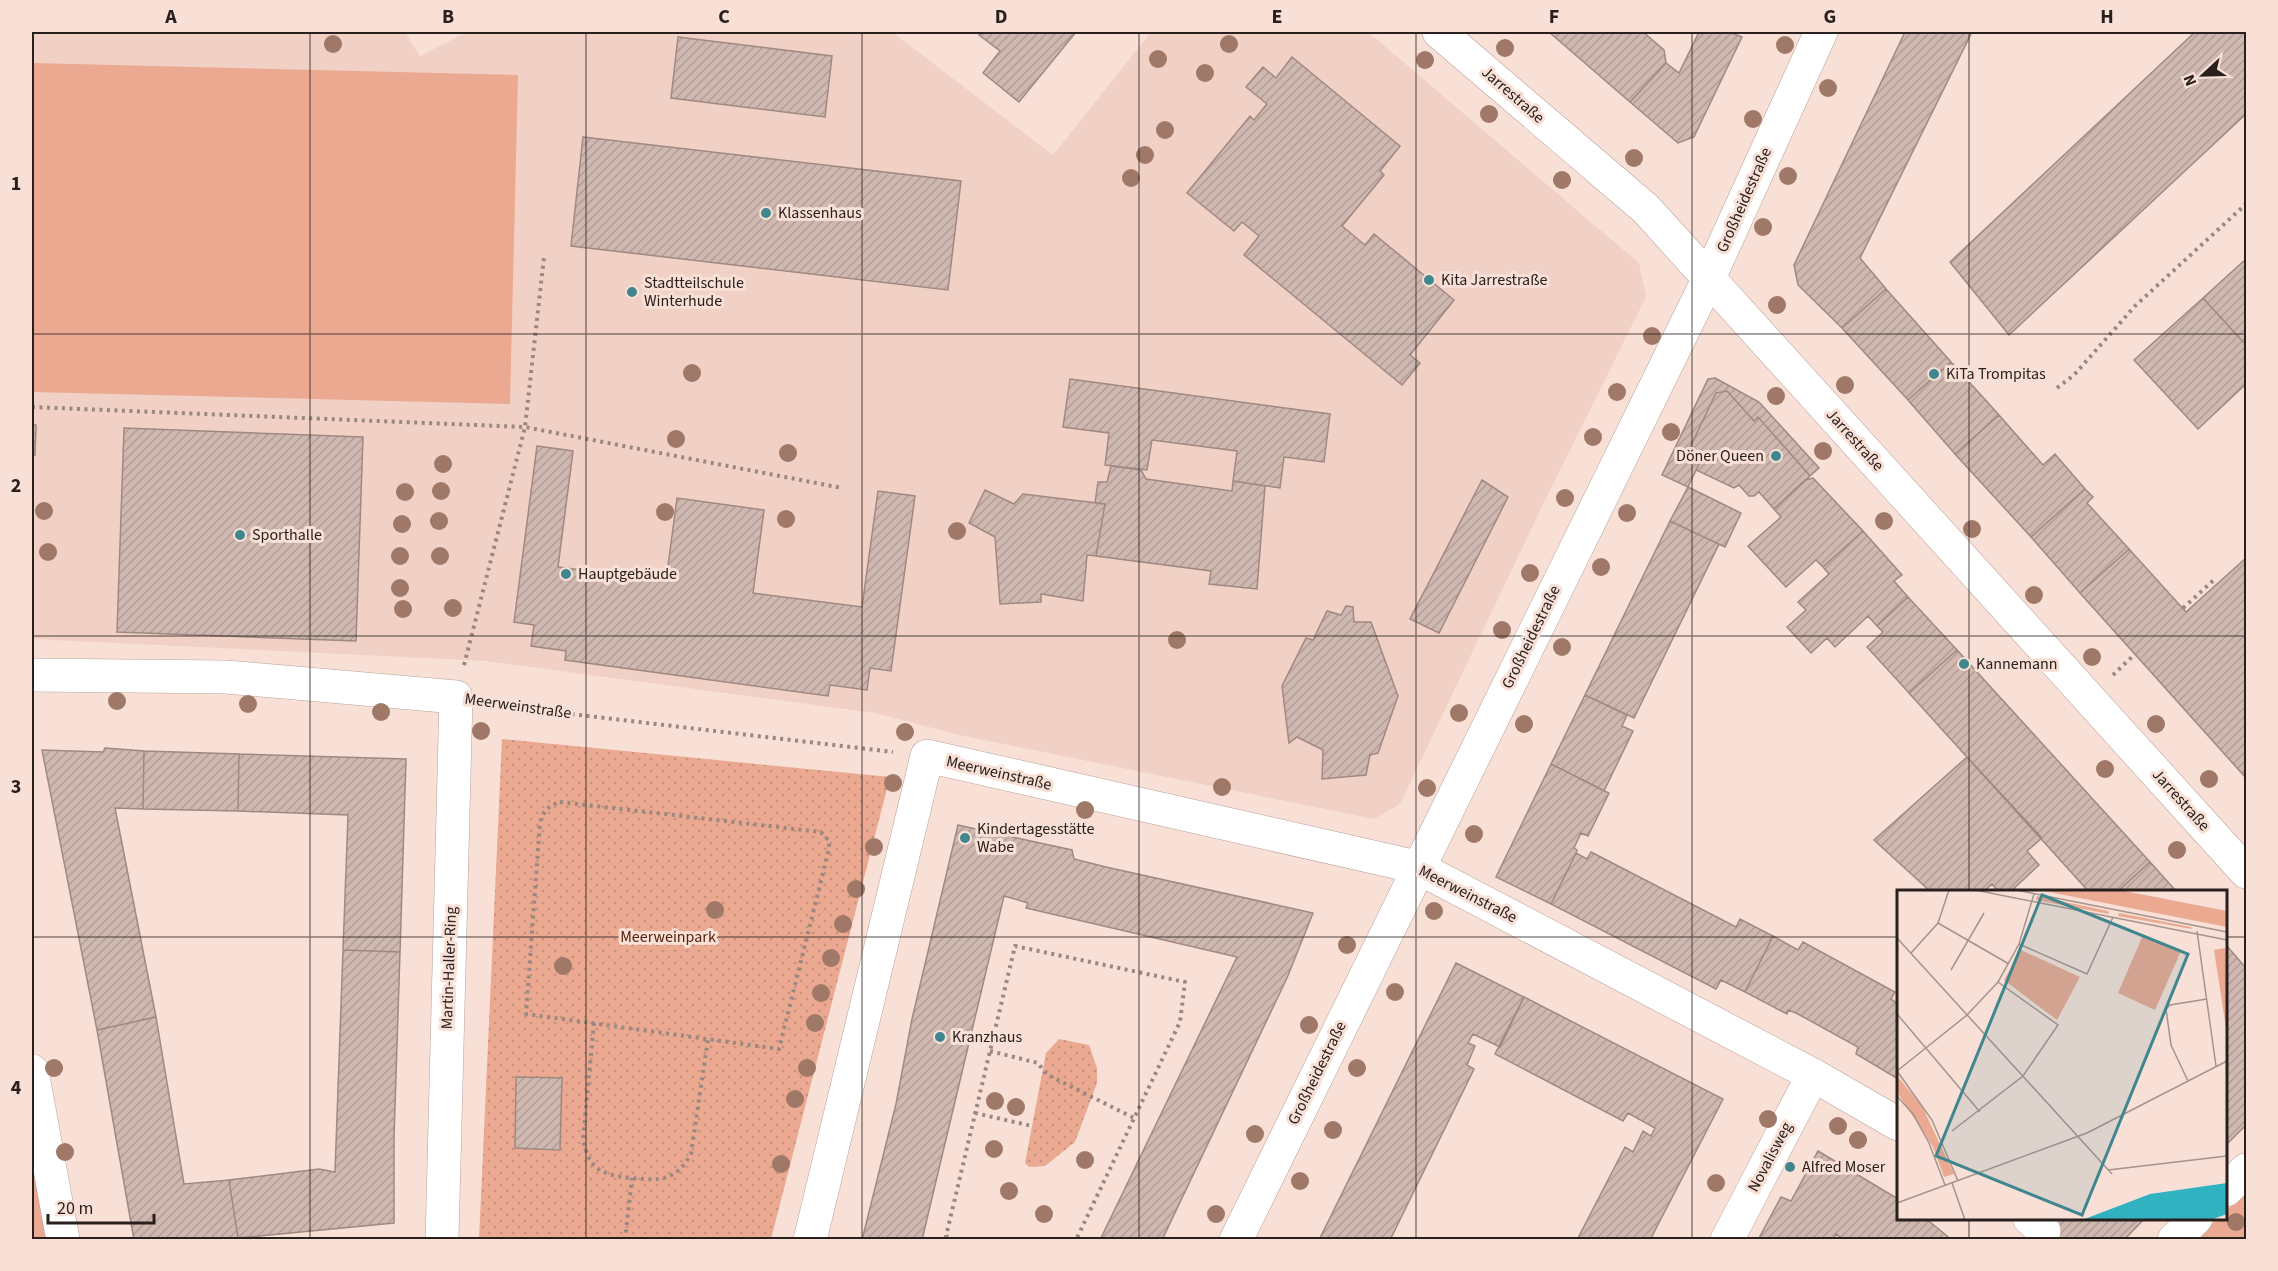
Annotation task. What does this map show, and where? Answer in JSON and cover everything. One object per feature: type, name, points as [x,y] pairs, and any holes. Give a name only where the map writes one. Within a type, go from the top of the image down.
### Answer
[{"type":"street","name":"Jarrestraße","points":[[1439,32],[1646,209],[2247,872]]},
{"type":"street","name":"Großheidestraße","points":[[1236,1239],[1417,867],[1709,278],[1821,32]]},
{"type":"street","name":"Meerweinstraße","points":[[32,675],[226,677],[456,697]]},
{"type":"street","name":"Martin-Haller-Ring","points":[[442,1239],[456,697]]},
{"type":"street","name":"Meerweinstraße","points":[[927,756],[1417,867],[1813,1075],[1897,1123]]},
{"type":"street","points":[[810,1239],[927,756]]},
{"type":"street","points":[[32,1071],[63,1239]]},
{"type":"street","name":"Novalisweg","points":[[1727,1239],[1813,1075]]},
{"type":"street","points":[[2227,1189],[2247,1170]]},
{"type":"street","points":[[2174,1239],[2194,1220]]},
{"type":"path","points":[[2056,388],[2074,375],[2135,306],[2247,204]]},
{"type":"path","points":[[456,697],[525,427],[544,257]]},
{"type":"path","points":[[32,407],[525,427],[842,488]]},
{"type":"path","points":[[2183,609],[2215,579]]},
{"type":"path","name":"Meerweinstraße","points":[[456,697],[566,713],[927,756]]},
{"type":"path","points":[[560,802],[821,832],[829,841],[829,849],[779,1049],[594,1023],[526,1014],[540,823],[542,813],[550,805],[560,802]]},
{"type":"path","points":[[955,1239],[946,1236],[1015,946],[1185,982],[1180,1022],[1076,1239]]},
{"type":"path","points":[[594,1023],[583,1139],[592,1164],[610,1176],[654,1180],[666,1178],[677,1172],[691,1154],[708,1039]]},
{"type":"path","points":[[990,1051],[1038,1063],[1046,1074],[1134,1118]]},
{"type":"path","points":[[975,1113],[1032,1126]]},
{"type":"path","points":[[625,1239],[632,1178]]},
{"type":"shaded area","name":"Stadtteilschule Winterhude","points":[[32,32],[405,32],[420,56],[467,32],[892,32],[1053,155],[1151,32],[1368,32],[1639,263],[1646,297],[1547,496],[1400,804],[1374,819],[959,735],[875,713],[486,661],[32,639]]},
{"type":"green space","points":[[32,63],[518,75],[510,404],[32,392]]},
{"type":"green space","name":"Meerweinpark","points":[[502,739],[890,777],[771,1239],[479,1240]]},
{"type":"green space","points":[[1059,1039],[1089,1045],[1097,1068],[1097,1083],[1075,1142],[1045,1166],[1029,1167],[1025,1163],[1046,1053]]},
{"type":"green space","points":[[32,1156],[47,1239],[32,1239]]},
{"type":"green space","points":[[2246,1190],[2246,1239],[2195,1240],[2216,1220],[2227,1220],[2227,1210]]},
{"type":"building","points":[[982,32],[1076,32],[1019,102],[983,73],[1000,51],[979,35]]},
{"type":"building","points":[[1549,32],[1643,32],[1664,50],[1666,63],[1630,102]]},
{"type":"building","points":[[1699,32],[1729,32],[1742,37],[1694,137],[1678,143],[1630,102],[1666,63],[1679,73]]},
{"type":"building","points":[[1905,32],[1972,32],[1860,258],[1886,289],[1842,328],[1798,285],[1794,265]]},
{"type":"building","points":[[2195,32],[2246,32],[2246,114],[2009,335],[1950,262]]},
{"type":"building","points":[[678,37],[832,56],[825,117],[671,98]]},
{"type":"building","points":[[1292,57],[1400,146],[1380,171],[1384,175],[1342,226],[1365,245],[1374,234],[1454,300],[1410,355],[1420,363],[1402,385],[1244,255],[1259,236],[1242,222],[1234,231],[1187,193],[1250,116],[1254,120],[1267,104],[1246,87],[1263,67],[1276,78]]},
{"type":"building","name":"Klassenhaus","points":[[583,137],[961,181],[948,290],[571,246]]},
{"type":"building","points":[[2246,259],[2246,345],[2203,298]]},
{"type":"building","points":[[1886,289],[1951,362],[1908,400],[1842,328]]},
{"type":"building","points":[[2203,298],[2246,345],[2246,384],[2198,429],[2134,360]]},
{"type":"building","points":[[1951,362],[1999,415],[1955,454],[1908,400]]},
{"type":"building","points":[[1715,378],[1759,402],[1819,468],[1810,476],[1758,417],[1754,421],[1727,391],[1716,393],[1686,456],[1700,462],[1688,487],[1662,475],[1708,379]]},
{"type":"building","points":[[1070,379],[1330,414],[1324,462],[1284,457],[1280,488],[1233,481],[1237,451],[1152,440],[1147,470],[1105,465],[1109,433],[1063,427]]},
{"type":"building","points":[[1727,391],[1754,421],[1758,417],[1810,476],[1774,509],[1759,492],[1754,496],[1749,496],[1739,485],[1734,488],[1696,470],[1700,462],[1686,456],[1716,393]]},
{"type":"building","points":[[1999,415],[2043,465],[2055,454],[2085,489],[2031,537],[1955,454]]},
{"type":"building","points":[[32,425],[36,425],[35,455],[32,455]]},
{"type":"building","name":"Sporthalle","points":[[124,428],[363,437],[356,641],[117,632]]},
{"type":"building","name":"Hauptgebäude","points":[[537,446],[573,451],[558,567],[666,581],[677,498],[764,510],[753,593],[862,607],[878,491],[915,496],[891,671],[870,668],[867,690],[830,685],[828,696],[565,660],[566,651],[531,646],[534,625],[514,622]]},
{"type":"building","points":[[1111,466],[1141,470],[1146,479],[1232,491],[1233,481],[1265,486],[1257,589],[1209,584],[1211,571],[1096,556],[1105,504],[1095,503],[1098,482],[1107,482]]},
{"type":"building","points":[[1813,478],[1863,531],[1823,567],[1816,560],[1786,587],[1748,546],[1781,517],[1774,509],[1805,480]]},
{"type":"building","points":[[1482,480],[1508,497],[1439,633],[1410,619]]},
{"type":"building","points":[[1688,487],[1741,513],[1725,547],[1670,521]]},
{"type":"building","points":[[2085,489],[2093,497],[2087,503],[2129,549],[2080,593],[2031,537]]},
{"type":"building","points":[[985,490],[1014,504],[1023,494],[1105,504],[1096,556],[1087,555],[1083,601],[1041,594],[1041,602],[1000,604],[995,537],[969,523]]},
{"type":"building","points":[[1670,521],[1719,544],[1634,718],[1585,695]]},
{"type":"building","points":[[1863,531],[1902,575],[1894,581],[1908,597],[1877,626],[1868,616],[1835,647],[1827,638],[1811,653],[1787,627],[1806,610],[1798,602],[1829,574],[1823,567]]},
{"type":"building","points":[[2129,549],[2186,612],[2246,558],[2246,778],[2080,593]]},
{"type":"building","points":[[1908,597],[1957,650],[1909,693],[1867,647],[1883,632],[1877,626]]},
{"type":"building","points":[[1346,606],[1353,607],[1354,622],[1371,622],[1398,696],[1378,753],[1370,755],[1366,775],[1322,779],[1323,750],[1297,737],[1289,743],[1282,686],[1306,638],[1313,640],[1327,611],[1341,615]]},
{"type":"building","points":[[1957,650],[2150,862],[2119,890],[2087,890],[1909,693]]},
{"type":"building","points":[[1585,695],[1627,715],[1622,726],[1633,731],[1604,791],[1551,764]]},
{"type":"building","points":[[105,748],[144,751],[143,809],[115,808],[156,1017],[97,1030],[42,750],[103,752]]},
{"type":"building","points":[[144,751],[239,754],[238,811],[143,809]]},
{"type":"building","points":[[239,754],[406,759],[400,952],[343,950],[348,815],[238,811]]},
{"type":"building","points":[[1967,757],[2042,838],[2027,851],[2039,865],[2012,890],[1997,890],[1992,884],[1985,890],[1929,890],[1874,840]]},
{"type":"building","points":[[1551,764],[1609,793],[1588,836],[1581,833],[1574,848],[1577,850],[1576,853],[1551,904],[1496,877]]},
{"type":"building","name":"Kranzhaus","points":[[958,825],[1072,850],[1074,859],[1106,867],[1313,913],[1287,978],[1162,1240],[1100,1240],[1237,957],[1026,908],[1028,903],[1004,896],[922,1240],[862,1240],[896,1104],[912,1019]]},
{"type":"building","points":[[1591,852],[1736,927],[1740,919],[1773,936],[1745,992],[1721,980],[1716,989],[1551,904],[1576,853],[1587,859]]},
{"type":"building","points":[[2150,862],[2175,890],[2119,890]]},
{"type":"building","points":[[1773,936],[1798,950],[1803,942],[1895,992],[1891,999],[1897,1003],[1897,1078],[1856,1054],[1858,1047],[1796,1013],[1788,1010],[1787,1014],[1745,992]]},
{"type":"building","points":[[2227,946],[2246,968],[2246,1125],[2227,1144]]},
{"type":"building","points":[[343,950],[400,952],[394,1138],[394,1223],[238,1238],[229,1180],[319,1169],[335,1172]]},
{"type":"building","points":[[1456,963],[1524,997],[1500,1047],[1473,1034],[1468,1043],[1475,1046],[1467,1065],[1474,1069],[1390,1240],[1319,1240]]},
{"type":"building","points":[[1524,997],[1723,1099],[1650,1240],[1577,1240],[1625,1147],[1633,1152],[1643,1131],[1651,1136],[1655,1128],[1628,1113],[1623,1121],[1495,1054]]},
{"type":"building","points":[[156,1017],[184,1184],[229,1180],[238,1238],[134,1240],[97,1030]]},
{"type":"building","points":[[516,1077],[562,1078],[560,1150],[515,1148]]},
{"type":"building","points":[[1818,1151],[1897,1198],[1897,1220],[1927,1220],[1952,1240],[1844,1240],[1836,1234],[1833,1240],[1758,1240],[1781,1197],[1791,1201]]},
{"type":"building","points":[[2054,1220],[2143,1220],[2124,1240],[2036,1240]]},
{"type":"place","name":"Klassenhaus","points":[[766,213]]},
{"type":"place","name":"Kita Jarrestraße","points":[[1429,280]]},
{"type":"place","name":"Stadtteilschule Winterhude","points":[[632,292]]},
{"type":"place","name":"KiTa Trompitas","points":[[1934,374]]},
{"type":"place","name":"Döner Queen","points":[[1776,456]]},
{"type":"place","name":"Sporthalle","points":[[240,535]]},
{"type":"place","name":"Hauptgebäude","points":[[566,574]]},
{"type":"place","name":"Kannemann","points":[[1964,664]]},
{"type":"place","name":"Kindertagesstätte Wabe","points":[[965,838]]},
{"type":"place","name":"Kranzhaus","points":[[940,1037]]},
{"type":"place","name":"Alfred Moser","points":[[1790,1167]]}]
